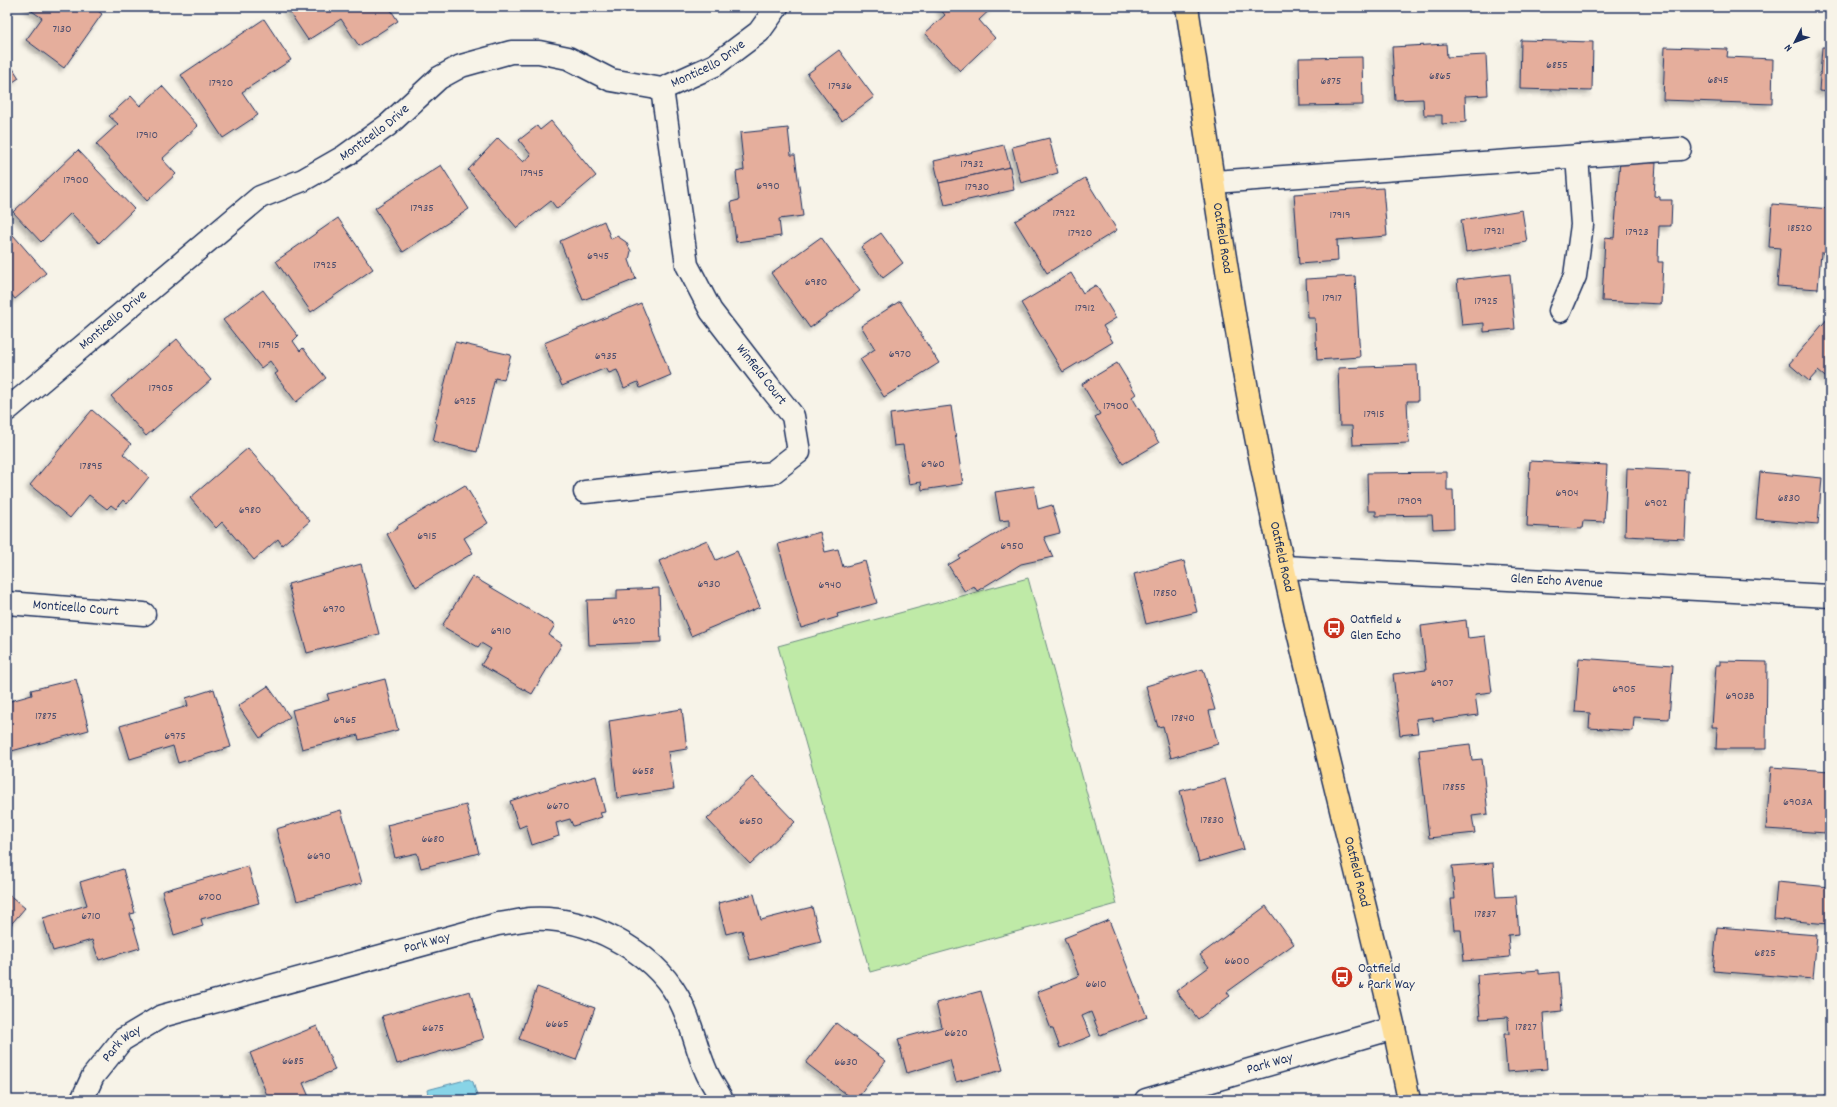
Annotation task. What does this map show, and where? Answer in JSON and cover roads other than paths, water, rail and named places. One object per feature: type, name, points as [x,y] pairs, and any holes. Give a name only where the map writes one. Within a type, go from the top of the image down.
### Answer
[{"type":"main road","name":"Oatfield Road","points":[[1187,7],[1249,401],[1284,566],[1394,1028],[1409,1100]]},
{"type":"street","name":"Monticello Drive","points":[[7,410],[260,197],[303,180],[345,156],[388,125],[439,78],[461,66],[511,52],[540,52],[568,58],[611,80],[662,89],[714,65],[760,32],[777,7]]},
{"type":"street","name":"Winfield Court","points":[[585,492],[772,473],[799,452],[793,416],[711,311],[688,266],[662,89]]},
{"type":"street","points":[[1214,182],[1680,149]]},
{"type":"street","points":[[1560,311],[1576,276],[1582,225],[1577,156]]},
{"type":"street","name":"Glen Echo Avenue","points":[[1284,566],[1830,596]]},
{"type":"street","name":"Monticello Court","points":[[7,603],[144,614]]},
{"type":"street","name":"Park Way","points":[[82,1100],[93,1076],[122,1040],[162,1016],[498,924],[531,919],[562,921],[595,929],[625,944],[654,967],[677,996],[692,1026],[706,1071],[722,1100]]},
{"type":"street","name":"Park Way","points":[[1146,1100],[1394,1028]]},
{"type":"water","points":[[469,1079],[473,1082],[477,1096],[476,1100],[429,1100],[427,1090]]},
{"type":"place","name":"Oatfield & Glen Echo","points":[[1334,628]]},
{"type":"place","name":"Oatfield & Park Way","points":[[1342,977]]}]
